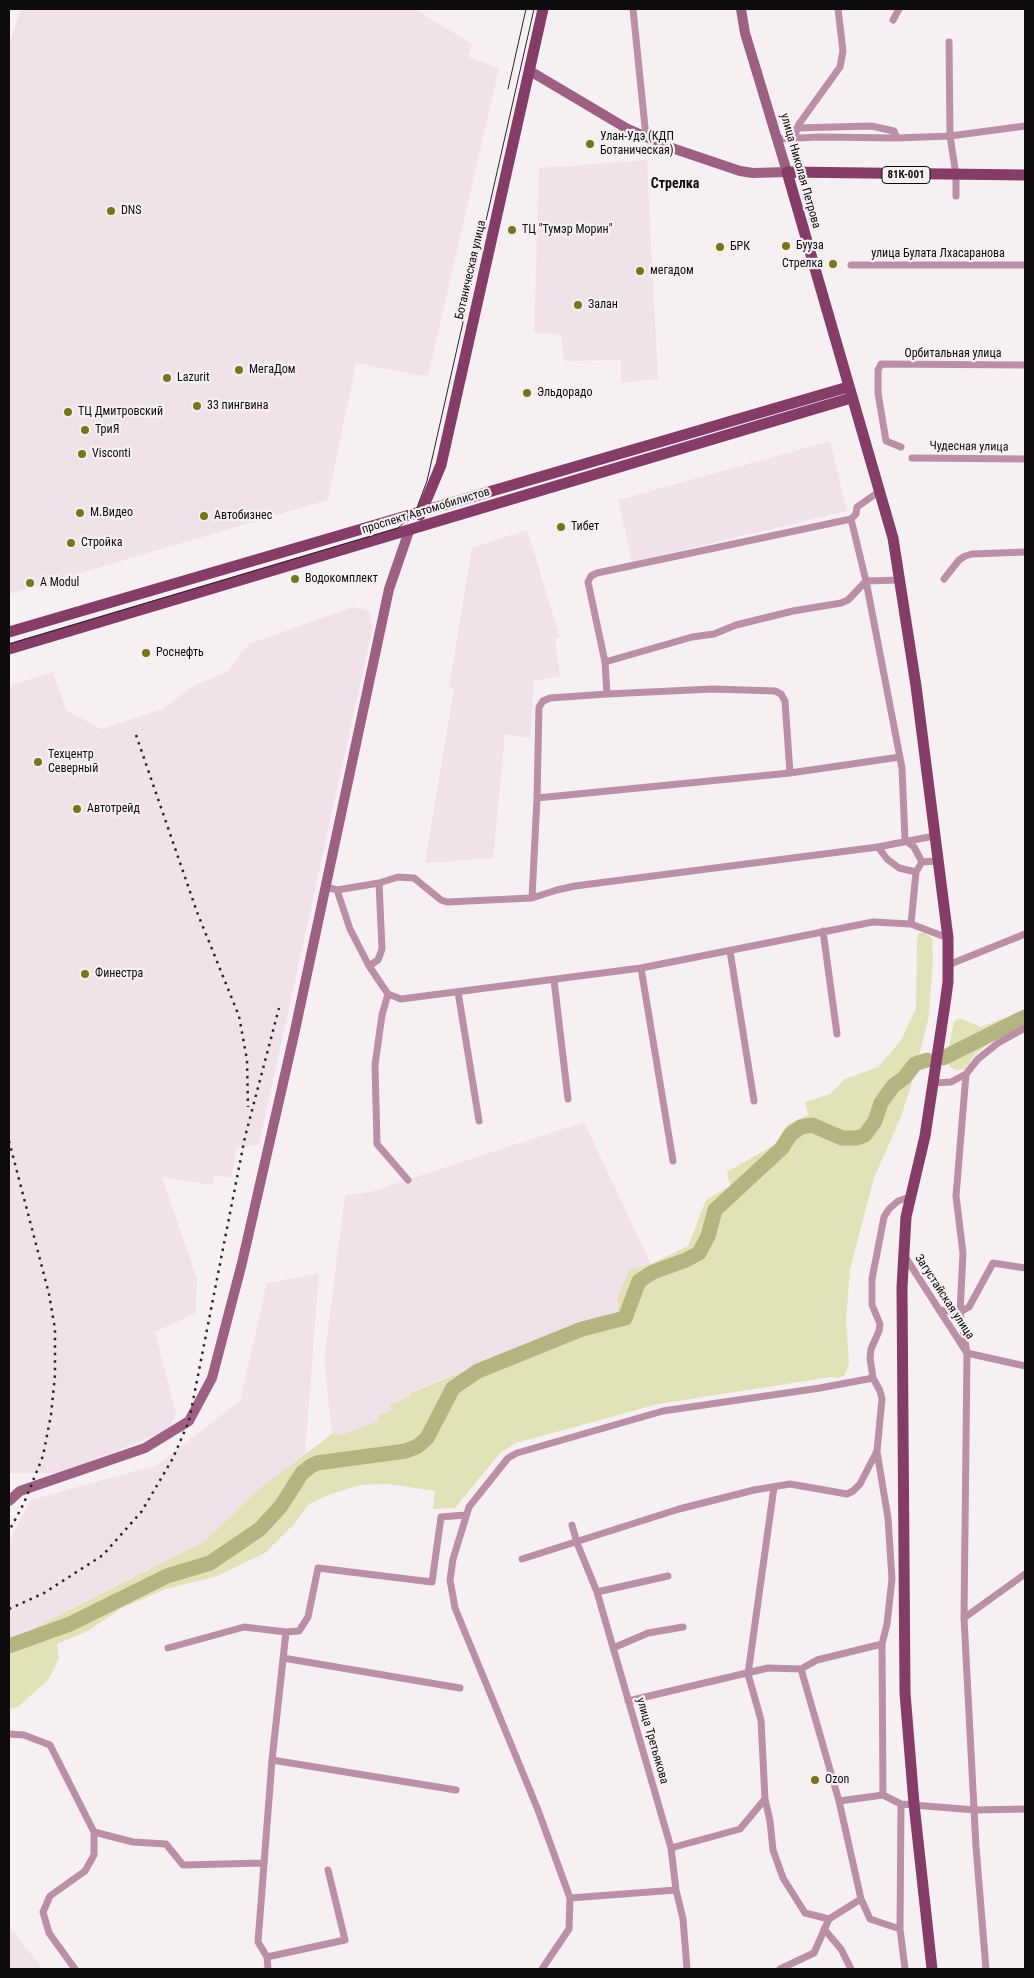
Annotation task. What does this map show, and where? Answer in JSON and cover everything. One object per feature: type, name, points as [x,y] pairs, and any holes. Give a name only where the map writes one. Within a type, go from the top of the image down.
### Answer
[{"type":"main road","name":"Ботаническая улица","points":[[409,531],[423,511],[441,465],[543,9]]},
{"type":"main road","name":"81К-001","points":[[787,172],[1025,175]]},
{"type":"main road","name":"улица Николая Петрова","points":[[787,172],[893,538],[916,686],[948,938],[946,996],[925,1136],[910,1197],[903,1253],[902,1297],[905,1693],[914,1804],[932,1969]]},
{"type":"main road","name":"проспект Автомобилистов","points":[[9,632],[423,511],[850,392]]},
{"type":"main road","name":"проспект Автомобилистов","points":[[9,649],[409,531],[850,392]]},
{"type":"street","points":[[634,9],[646,137]]},
{"type":"street","name":"улица Николая Петрова","points":[[741,9],[745,32],[787,172]]},
{"type":"street","points":[[794,138],[797,128],[840,67],[843,51],[838,9]]},
{"type":"street","points":[[893,20],[899,9]]},
{"type":"street","points":[[949,42],[950,136],[956,175],[956,196]]},
{"type":"street","points":[[530,71],[626,128],[706,161],[753,173],[787,172]]},
{"type":"street","points":[[797,128],[872,126],[894,131],[897,138]]},
{"type":"street","points":[[777,139],[950,136],[1025,126]]},
{"type":"street","name":"улица Булата Лхасаранова","points":[[851,265],[1025,266]]},
{"type":"street","name":"Орбитальная улица","points":[[901,447],[886,441],[878,393],[878,370],[881,364],[1025,365]]},
{"type":"street","name":"Чудесная улица","points":[[912,458],[1025,459]]},
{"type":"street","points":[[607,694],[605,662],[588,582],[591,576],[597,573],[851,519],[856,514],[857,507],[880,491]]},
{"type":"street","points":[[851,519],[866,581],[900,757],[904,840]]},
{"type":"street","points":[[9,1501],[20,1491],[152,1444],[189,1421],[212,1378],[242,1263],[326,887],[389,589],[409,531]]},
{"type":"street","points":[[944,579],[959,560],[965,556],[972,554],[1025,552]]},
{"type":"street","points":[[605,662],[692,637],[714,634],[746,623],[793,611],[841,603],[852,596],[866,581],[900,580]]},
{"type":"street","points":[[532,898],[539,707],[543,701],[550,698],[713,689],[774,691],[781,694],[785,701],[790,773]]},
{"type":"street","points":[[537,798],[790,773],[900,757]]},
{"type":"street","points":[[326,887],[337,890],[379,883],[398,877],[414,878],[441,900],[447,902],[532,898],[576,886],[878,847],[904,840],[934,836]]},
{"type":"street","points":[[904,840],[914,847],[922,862]]},
{"type":"street","points":[[878,847],[887,859],[899,868],[916,872]]},
{"type":"street","points":[[922,862],[937,861]]},
{"type":"street","points":[[911,924],[916,872],[922,862]]},
{"type":"street","points":[[368,966],[378,960],[382,949],[379,883]]},
{"type":"street","points":[[337,890],[350,929],[368,966],[388,994],[401,999],[642,968],[873,922],[911,924],[948,938]]},
{"type":"street","points":[[823,932],[837,1034]]},
{"type":"street","points":[[948,965],[1025,934]]},
{"type":"street","points":[[730,951],[754,1101]]},
{"type":"street","points":[[642,968],[672,1162]]},
{"type":"street","points":[[554,980],[568,1099]]},
{"type":"street","points":[[458,992],[479,1121]]},
{"type":"street","points":[[388,994],[382,1015],[374,1065],[377,1144],[408,1180]]},
{"type":"street","points":[[934,1083],[951,1082],[966,1074],[978,1059],[998,1043],[1025,1028]]},
{"type":"street","points":[[966,1074],[956,1196],[963,1253],[960,1312],[967,1353],[964,1618],[976,1847],[986,1969]]},
{"type":"street","points":[[883,1795],[882,1644],[887,1624],[892,1579],[888,1518],[877,1451],[882,1399],[880,1391],[872,1378],[871,1350],[880,1324],[872,1305],[872,1279],[884,1217],[898,1200],[910,1197]]},
{"type":"street","name":"Загустайская улица","points":[[903,1253],[967,1353],[1025,1366]]},
{"type":"street","points":[[939,1310],[960,1312],[969,1307],[993,1263],[1025,1268]]},
{"type":"street","points":[[542,1969],[569,1929],[570,1898],[538,1810],[455,1608],[450,1580],[465,1515],[469,1507],[508,1458],[517,1453],[663,1411],[872,1378]]},
{"type":"street","points":[[522,1559],[679,1509],[754,1490],[790,1484],[846,1494],[853,1491],[860,1484],[877,1451]]},
{"type":"street","points":[[774,1487],[748,1674],[761,1720],[765,1799],[770,1821],[773,1850],[783,1878],[805,1913],[829,1919]]},
{"type":"street","points":[[168,1648],[244,1627],[286,1632],[299,1631],[308,1618],[318,1568],[432,1582],[441,1517],[465,1515]]},
{"type":"street","name":"улица Третьякова","points":[[572,1525],[577,1543],[597,1592],[671,1848],[682,1919],[687,1969]]},
{"type":"street","points":[[964,1618],[1025,1574]]},
{"type":"street","points":[[597,1592],[668,1576]]},
{"type":"street","points":[[613,1648],[648,1633],[683,1627]]},
{"type":"street","points":[[268,1969],[267,1957],[258,1942],[262,1863],[286,1632]]},
{"type":"street","points":[[628,1701],[768,1668],[801,1669],[817,1660],[882,1644]]},
{"type":"street","points":[[283,1658],[460,1688]]},
{"type":"street","points":[[801,1669],[839,1801],[861,1898],[870,1919],[900,1929]]},
{"type":"street","points":[[9,1734],[24,1735],[50,1745],[94,1832],[94,1855],[85,1872],[50,1896],[43,1912],[49,1933],[75,1969]]},
{"type":"street","points":[[272,1760],[456,1790]]},
{"type":"street","points":[[839,1801],[883,1795],[902,1804],[975,1810],[1025,1809]]},
{"type":"street","points":[[671,1848],[740,1829],[765,1799]]},
{"type":"street","points":[[902,1804],[900,1929],[905,1969]]},
{"type":"street","points":[[94,1832],[133,1842],[166,1844],[183,1864],[262,1863]]},
{"type":"street","points":[[267,1957],[345,1940],[328,1870]]},
{"type":"street","points":[[570,1898],[676,1890]]},
{"type":"street","points":[[780,1969],[814,1953],[829,1919],[861,1898]]},
{"type":"street","points":[[824,1929],[841,1949],[851,1969]]},
{"type":"shaded area","points":[[21,9],[415,9],[472,44],[468,57],[499,68],[428,376],[356,363],[328,500],[9,594],[9,45]]},
{"type":"shaded area","points":[[647,160],[658,379],[621,383],[621,360],[564,361],[561,334],[534,333],[539,168]]},
{"type":"shaded area","points":[[830,441],[847,511],[632,562],[618,500]]},
{"type":"shaded area","points":[[527,530],[560,637],[555,639],[560,676],[534,681],[530,738],[505,734],[493,858],[425,863],[454,689],[449,688],[472,548]]},
{"type":"shaded area","points":[[353,607],[369,611],[373,626],[259,1144],[237,1148],[231,1178],[215,1175],[213,1185],[162,1177],[197,1279],[196,1313],[155,1332],[176,1413],[168,1430],[62,1473],[9,1473],[9,686],[53,672],[66,710],[101,729],[160,710],[197,684],[227,672],[249,644]]},
{"type":"shaded area","points":[[584,1122],[651,1264],[629,1269],[618,1297],[617,1315],[545,1338],[410,1392],[411,1396],[391,1405],[392,1410],[380,1421],[341,1435],[332,1434],[324,1360],[345,1195],[370,1192]]},
{"type":"shaded area","points":[[319,1273],[305,1454],[259,1489],[205,1541],[9,1641],[9,1541],[31,1500],[157,1465],[240,1401],[267,1283]]},
{"type":"shaded area","points":[[9,1926],[43,1969],[9,1969]]},
{"type":"green space","points":[[919,933],[926,933],[932,939],[933,959],[929,1016],[913,1080],[900,1119],[874,1178],[850,1269],[846,1321],[849,1364],[845,1375],[839,1378],[831,1377],[658,1404],[516,1443],[500,1453],[455,1508],[433,1509],[435,1491],[388,1484],[360,1485],[328,1495],[309,1504],[295,1523],[265,1553],[217,1576],[166,1589],[122,1608],[88,1631],[57,1644],[59,1658],[49,1679],[18,1707],[9,1709],[9,1641],[205,1541],[259,1489],[332,1434],[341,1435],[379,1421],[378,1416],[392,1410],[390,1405],[411,1396],[410,1393],[545,1338],[617,1315],[618,1297],[629,1269],[651,1264],[688,1246],[706,1200],[730,1186],[727,1172],[774,1145],[788,1124],[808,1115],[805,1102],[830,1094],[845,1079],[878,1067],[900,1042],[916,1008],[917,941]]},
{"type":"green space","points":[[1025,1010],[1025,1022],[1008,1030],[975,1054],[965,1069],[956,1070],[950,1067],[947,1058],[954,1021],[960,1018],[981,1027]]},
{"type":"waterway","points":[[943,1058],[1025,1017]]},
{"type":"waterway","points":[[9,1646],[70,1624],[167,1576],[210,1563],[260,1529],[281,1506],[302,1473],[317,1463],[406,1451],[418,1446],[427,1438],[453,1388],[478,1371],[582,1329],[625,1318],[639,1281],[653,1272],[686,1260],[699,1253],[708,1236],[715,1210],[782,1148],[791,1134],[801,1127],[812,1125],[842,1138],[857,1138],[865,1135],[875,1121],[881,1103],[893,1086],[904,1078],[915,1064],[927,1060]]},
{"type":"tram line","points":[[508,89],[526,9]]},
{"type":"tram line","points":[[9,644],[398,528],[415,513],[427,481],[534,9]]},
{"type":"railway","points":[[136,735],[197,912],[239,1016],[247,1060],[248,1107]]},
{"type":"railway","points":[[9,1609],[44,1593],[103,1555],[142,1511],[173,1458],[189,1421],[245,1137],[279,1008]]},
{"type":"railway","points":[[9,1141],[49,1294],[55,1329],[55,1375],[51,1415],[43,1456],[24,1503],[9,1531]]},
{"type":"place","name":"Улан-Удэ (КДП Ботаническая)","points":[[590,144]]},
{"type":"place","name":"DNS","points":[[111,211]]},
{"type":"place","name":"ТЦ \"Тумэр Морин\"","points":[[512,230]]},
{"type":"place","name":"Бууза","points":[[786,246]]},
{"type":"place","name":"БРК","points":[[720,247]]},
{"type":"place","name":"Стрелка","points":[[833,264]]},
{"type":"place","name":"мегадом","points":[[640,271]]},
{"type":"place","name":"Залан","points":[[578,305]]},
{"type":"place","name":"МегаДом","points":[[239,370]]},
{"type":"place","name":"Lazurit","points":[[167,378]]},
{"type":"place","name":"Эльдорадо","points":[[527,393]]},
{"type":"place","name":"33 пингвина","points":[[197,406]]},
{"type":"place","name":"ТЦ Дмитровский","points":[[68,412]]},
{"type":"place","name":"ТриЯ","points":[[85,430]]},
{"type":"place","name":"Visconti","points":[[82,454]]},
{"type":"place","name":"М.Видео","points":[[80,513]]},
{"type":"place","name":"Автобизнес","points":[[204,516]]},
{"type":"place","name":"Тибет","points":[[561,527]]},
{"type":"place","name":"Стройка","points":[[71,543]]},
{"type":"place","name":"Водокомплект","points":[[295,579]]},
{"type":"place","name":"A Modul","points":[[30,583]]},
{"type":"place","name":"Роснефть","points":[[146,653]]},
{"type":"place","name":"Техцентр Северный","points":[[38,762]]},
{"type":"place","name":"Автотрейд","points":[[77,809]]},
{"type":"place","name":"Финестра","points":[[85,974]]},
{"type":"place","name":"Ozon","points":[[815,1780]]},
{"type":"district","name":"Стрелка","points":[[675,184]]}]
